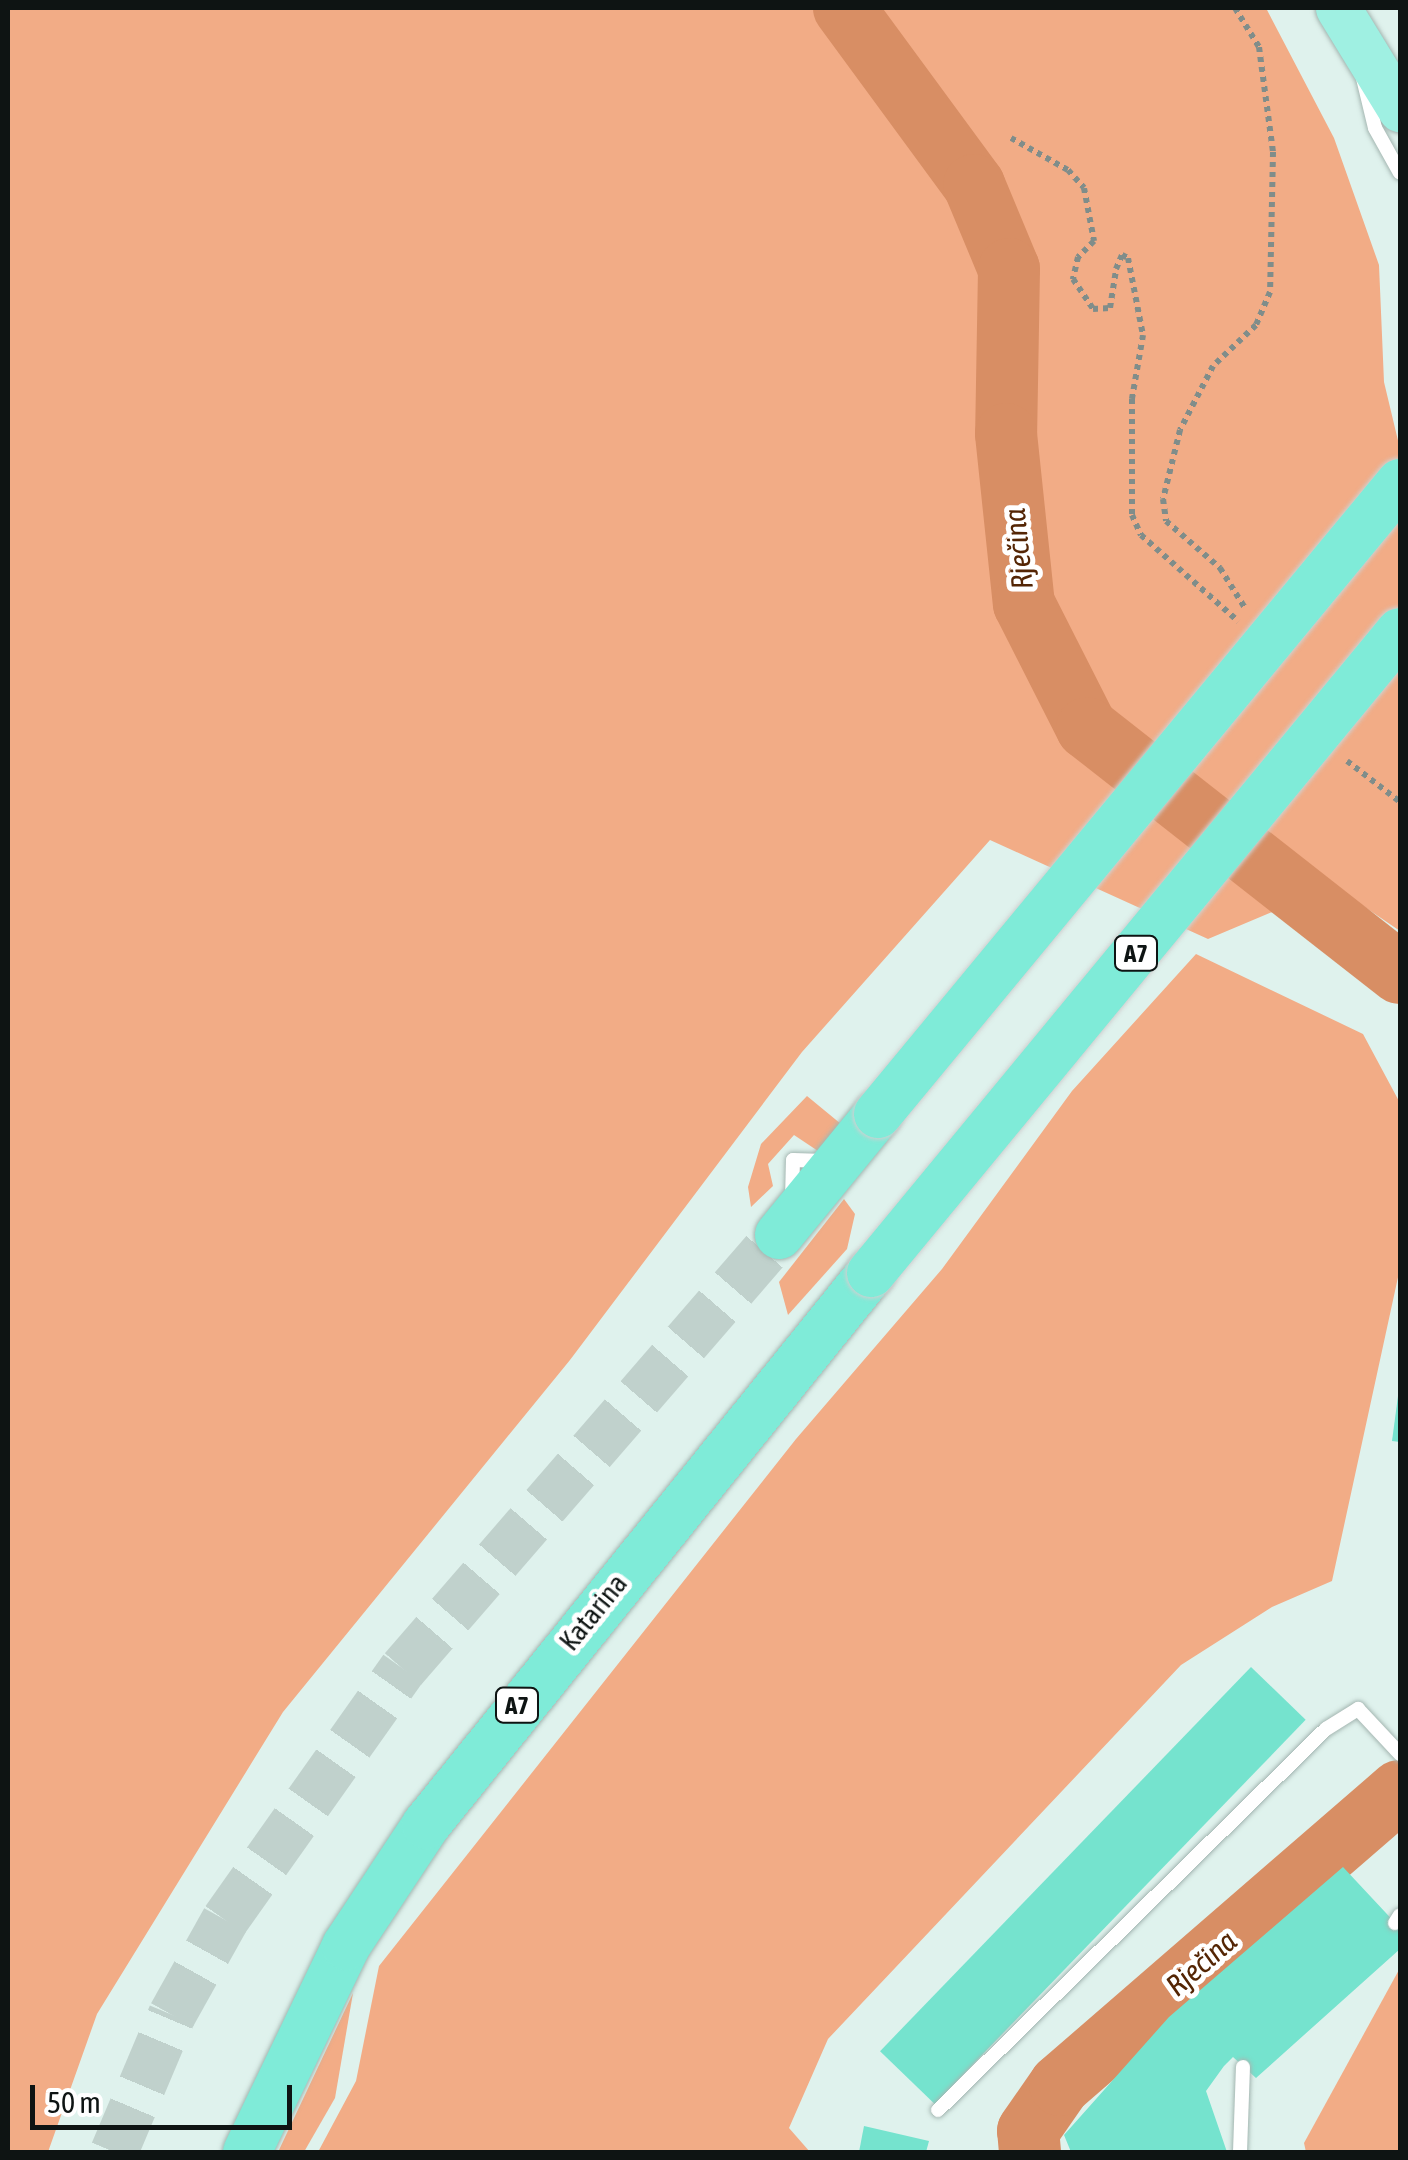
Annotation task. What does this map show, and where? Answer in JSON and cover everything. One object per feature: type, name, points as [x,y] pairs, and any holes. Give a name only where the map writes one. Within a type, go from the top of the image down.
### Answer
[{"type":"highway","points":[[786,1226],[1400,482]]},
{"type":"highway","name":"Katarina","points":[[246,2152],[346,1946],[508,1717],[1400,632]]},
{"type":"main road","points":[[1338,8],[1361,53],[1400,110]]},
{"type":"lane","points":[[1361,53],[1366,106],[1400,174]]},
{"type":"lane","points":[[938,2110],[1326,1729],[1358,1709],[1400,1754]]},
{"type":"lane","points":[[1240,2152],[1244,2067]]},
{"type":"path","points":[[1011,138],[1068,170],[1084,188],[1094,241],[1078,257],[1073,278],[1094,309],[1110,308],[1116,269],[1122,256],[1128,258],[1143,334],[1132,399],[1132,515],[1141,535],[1250,632],[1243,600],[1220,568],[1166,522],[1162,499],[1180,430],[1213,366],[1256,325],[1270,292],[1273,152],[1259,47],[1235,8]]},
{"type":"shaded area","points":[[8,8],[1266,8],[1334,138],[1379,265],[1384,382],[1400,449],[1400,931],[1334,886],[1208,939],[990,840],[802,1052],[570,1360],[283,1712],[97,2014],[48,2152],[8,2152]]},
{"type":"shaded area","points":[[1196,954],[1363,1034],[1400,1103],[1400,1268],[1332,1581],[1272,1607],[1181,1665],[828,2039],[789,2128],[810,2152],[318,2152],[356,2081],[379,1966],[796,1439],[942,1269],[1072,1091]]},
{"type":"shaded area","points":[[807,1096],[841,1124],[821,1153],[794,1135],[768,1164],[773,1186],[751,1207],[748,1187],[761,1144]]},
{"type":"shaded area","points":[[844,1199],[855,1214],[847,1249],[788,1315],[779,1282]]},
{"type":"shaded area","points":[[1400,1968],[1400,2152],[1306,2152],[1304,2143]]},
{"type":"shaded area","points":[[353,1993],[335,2098],[304,2152],[278,2152]]},
{"type":"building","points":[[1400,1396],[1400,1442],[1392,1441]]},
{"type":"building","points":[[1251,1667],[1306,1720],[935,2104],[880,2051]]},
{"type":"building","points":[[1343,1867],[1400,1928],[1400,1949],[1256,2078],[1233,2057],[1224,2066],[1206,2091],[1227,2152],[1071,2152],[1064,2135],[1169,2017]]},
{"type":"building","points":[[864,2126],[929,2141],[926,2152],[859,2152]]},
{"type":"waterway","name":"Rječina","points":[[844,8],[974,185],[1009,269],[1006,434],[1024,604],[1087,728],[1400,973]]},
{"type":"waterway","name":"Rječina","points":[[1030,2152],[1028,2131],[1060,2085],[1400,1791]]},
{"type":"tunnel","points":[[114,2152],[172,2015],[225,1920],[403,1669],[779,1235]]}]
